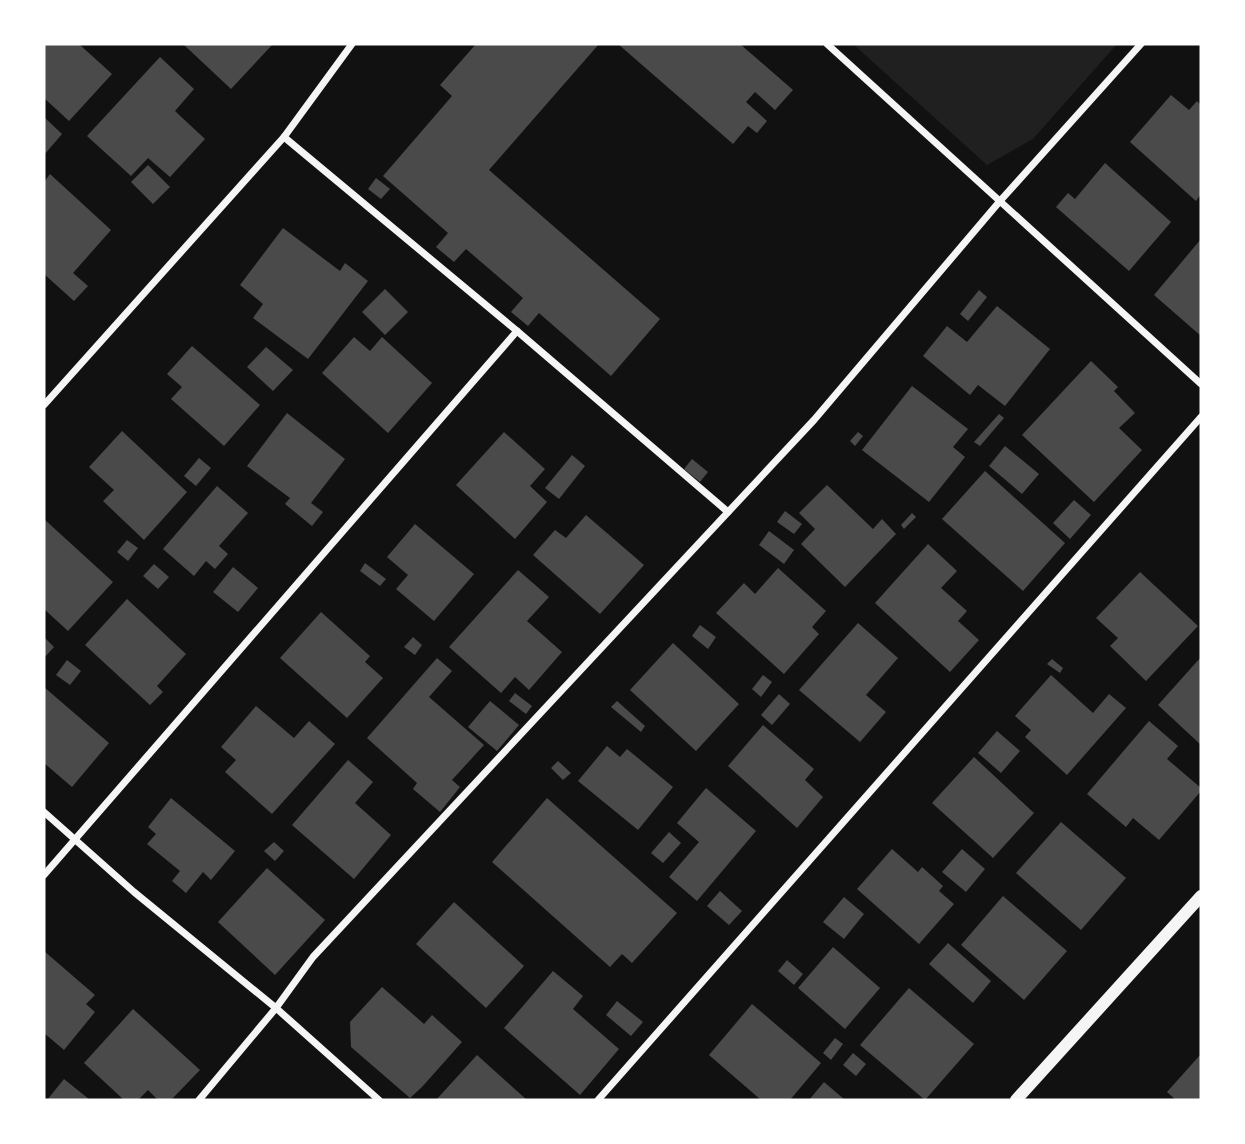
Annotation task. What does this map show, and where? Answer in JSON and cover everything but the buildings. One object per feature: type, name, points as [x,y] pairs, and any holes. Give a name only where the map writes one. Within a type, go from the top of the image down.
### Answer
[{"type":"street","points":[[44,405],[284,137],[352,44]]},
{"type":"street","points":[[827,44],[1201,384]]},
{"type":"street","points":[[199,1100],[276,1008],[313,957],[814,420],[1000,201],[1141,44]]},
{"type":"street","points":[[284,137],[517,331],[728,512]]},
{"type":"street","points":[[44,875],[517,331]]},
{"type":"street","points":[[598,1100],[1201,417]]},
{"type":"street","points":[[44,812],[134,892],[276,1008],[379,1100]]},
{"type":"street","points":[[1016,1100],[1201,896]]},
{"type":"shaded area","points":[[853,44],[1117,44],[1033,139],[987,165]]}]
